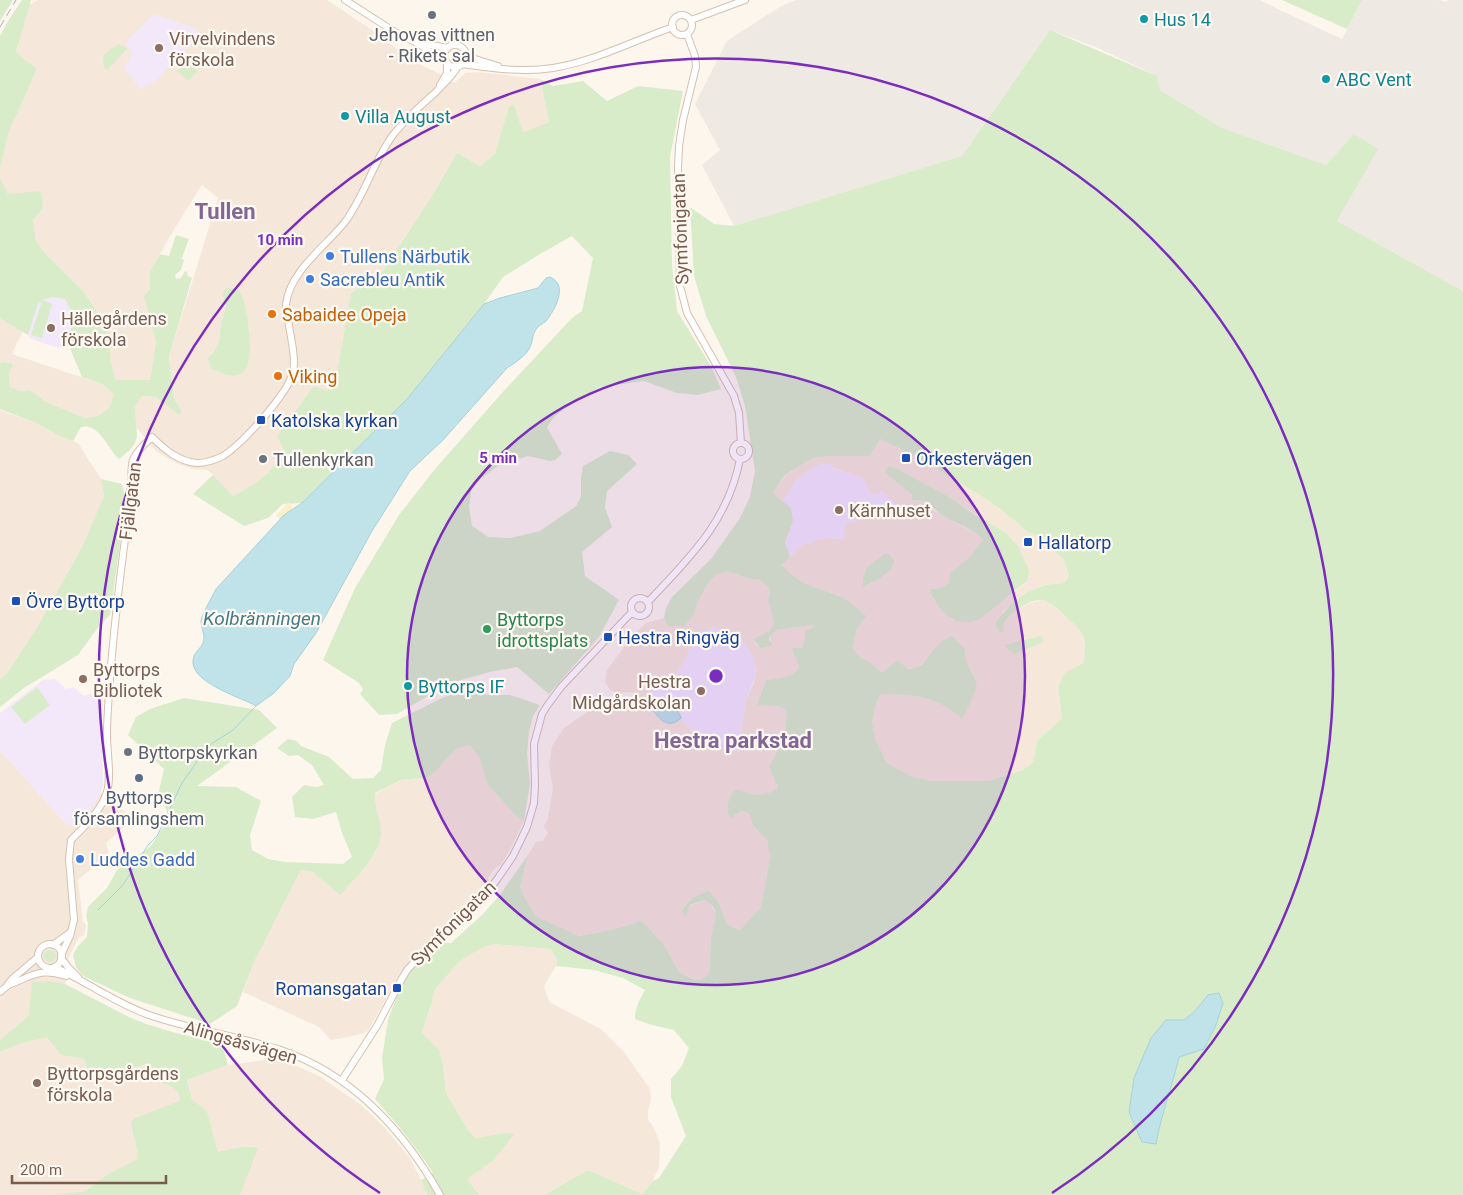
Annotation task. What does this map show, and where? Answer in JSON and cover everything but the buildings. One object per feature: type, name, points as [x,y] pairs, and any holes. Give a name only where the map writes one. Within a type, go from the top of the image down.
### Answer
[{"type":"street","points":[[345,0],[453,67],[460,65],[524,70],[567,65],[606,53],[673,27]]},
{"type":"street","points":[[691,20],[745,0]]},
{"type":"street","points":[[678,16],[686,16],[691,20],[692,27],[687,34],[678,34],[673,27],[674,20],[678,16]]},
{"type":"street","name":"Symfonigatan","points":[[687,34],[695,56],[696,66],[679,146],[680,286],[687,313],[734,396],[739,413],[741,443]]},
{"type":"street","points":[[417,43],[448,48],[458,46],[475,59],[507,68]]},
{"type":"street","points":[[446,62],[444,54],[448,48]]},
{"type":"street","points":[[460,65],[465,58],[465,53]]},
{"type":"street","name":"Fjällgatan","points":[[437,90],[447,73],[446,62]]},
{"type":"street","name":"Fjällgatan","points":[[61,956],[70,936],[74,920],[69,859],[71,840],[81,831],[94,814],[108,790],[106,732],[117,606],[132,490],[133,459],[152,437],[178,458],[188,461],[206,462],[213,460],[223,456],[231,449],[270,410],[286,388],[294,369],[294,358],[286,312],[287,296],[291,285],[345,222],[357,204],[380,156],[393,135],[446,83],[460,65]]},
{"type":"street","points":[[741,443],[746,445],[749,451],[747,457],[740,459],[734,456],[732,451],[735,445],[741,443]]},
{"type":"street","points":[[648,602],[686,562],[717,520],[730,494],[740,459]]},
{"type":"street","points":[[642,598],[648,602],[649,608],[646,614],[639,616],[632,612],[631,604],[635,599],[642,598]]},
{"type":"street","name":"Symfonigatan","points":[[342,1080],[377,1026],[407,970],[480,902],[513,856],[527,827],[534,803],[534,744],[542,714],[561,688],[632,612]]},
{"type":"street","points":[[53,945],[71,932]]},
{"type":"street","points":[[47,944],[58,948],[61,956],[59,963],[54,967],[45,966],[40,963],[38,957],[40,950],[47,944]]},
{"type":"street","name":"Alingsåsvägen","points":[[61,956],[82,982]]},
{"type":"street","name":"Alingsåsvägen","points":[[8,985],[38,957]]},
{"type":"street","name":"Alingsåsvägen","points":[[0,992],[26,973],[45,966]]},
{"type":"street","name":"Alingsåsvägen","points":[[54,967],[147,1014],[280,1050],[308,1061],[342,1080],[361,1095],[390,1124],[412,1150],[440,1195]]},
{"type":"street","name":"Alingsåsvägen","points":[[8,985],[30,975],[47,972],[58,973],[82,982]]},
{"type":"shaded area","points":[[38,0],[327,0],[387,40],[406,58],[454,83],[466,73],[478,72],[540,79],[549,122],[523,132],[514,104],[509,106],[495,154],[480,166],[457,153],[430,199],[383,271],[351,293],[336,377],[276,465],[257,483],[233,496],[208,470],[195,469],[178,464],[156,451],[136,427],[135,407],[142,396],[156,397],[166,404],[174,398],[169,357],[218,198],[202,185],[150,271],[150,289],[145,297],[156,342],[150,380],[116,380],[111,363],[108,326],[84,292],[47,255],[36,241],[33,220],[43,208],[8,194],[0,178],[8,134],[37,69],[16,52],[29,5]],"holes":[[[223,295],[249,329],[249,360],[210,354],[215,350],[219,342],[221,322],[226,308]]]},
{"type":"shaded area","points":[[796,0],[1259,0],[1342,39],[1362,0],[1438,0],[1446,2],[1448,0],[1463,0],[1463,291],[1337,221],[1377,149],[1354,135],[1326,165],[1222,128],[1160,90],[1157,76],[1096,47],[1050,30],[962,156],[734,226],[702,165],[720,150],[695,104],[727,41],[781,6]]},
{"type":"shaded area","name":"Virvelvindens förskola","points":[[153,14],[198,29],[198,39],[154,82],[140,89],[124,67],[133,53],[125,44]]},
{"type":"shaded area","name":"Hällegårdens förskola","points":[[53,297],[65,299],[70,309],[72,321],[69,346],[60,348],[42,343],[30,338],[28,335],[38,304],[42,300]]},
{"type":"shaded area","points":[[0,318],[23,331],[12,354],[102,384],[114,394],[109,408],[98,416],[85,418],[44,401],[34,392],[28,390],[21,391],[10,387],[9,373],[3,362],[0,363]]},
{"type":"shaded area","points":[[0,410],[36,423],[61,437],[78,443],[101,479],[104,496],[82,547],[39,624],[8,672],[0,679]]},
{"type":"shaded area","points":[[880,439],[913,455],[980,495],[1028,532],[1037,536],[1064,560],[1069,577],[1064,583],[1041,586],[1030,591],[1002,612],[1004,622],[1016,609],[1041,600],[1047,601],[1082,633],[1085,651],[1085,663],[1058,687],[1062,718],[1037,741],[1033,762],[1023,770],[989,781],[931,781],[911,776],[887,763],[875,738],[872,721],[877,701],[881,694],[907,694],[933,701],[950,708],[962,718],[977,682],[966,659],[965,649],[941,642],[927,660],[916,668],[908,669],[899,661],[882,673],[870,662],[860,657],[853,648],[856,631],[865,616],[839,595],[807,585],[794,577],[782,565],[805,544],[829,538],[845,539],[845,524],[874,516],[898,506],[881,491],[873,494],[869,491],[864,479],[824,464],[812,468],[795,481],[783,501],[773,493],[786,475],[813,458],[870,456]],"holes":[[[888,466],[898,469],[953,499],[983,519],[1025,583],[1008,597],[952,620],[934,601],[932,589],[943,587],[949,583],[950,573],[971,556],[983,539],[978,534],[933,510],[928,501],[912,500],[912,495],[886,472]],[[875,562],[892,569],[878,580],[866,586],[871,564]]]},
{"type":"shaded area","name":"Kärnhuset","points":[[831,464],[833,468],[864,479],[869,491],[877,494],[881,491],[899,506],[874,516],[845,524],[845,539],[829,538],[817,540],[805,544],[790,557],[785,542],[793,521],[783,501],[795,481],[812,468]]},
{"type":"shaded area","points":[[725,572],[735,573],[746,578],[760,580],[769,588],[768,600],[775,621],[769,631],[753,639],[757,646],[769,641],[771,635],[777,630],[812,625],[813,628],[805,638],[802,648],[793,653],[799,666],[798,671],[783,678],[766,680],[757,705],[786,709],[785,732],[779,750],[769,767],[778,787],[769,794],[758,796],[735,790],[728,802],[728,815],[731,818],[741,811],[747,812],[750,815],[753,826],[767,840],[770,857],[761,907],[740,930],[727,924],[718,901],[709,891],[685,904],[682,911],[686,916],[690,906],[706,900],[710,903],[716,914],[716,921],[711,936],[709,974],[702,979],[695,980],[679,972],[665,946],[641,920],[606,931],[579,936],[536,916],[520,886],[528,855],[536,842],[543,841],[548,833],[544,827],[548,818],[553,789],[549,765],[552,746],[564,728],[587,712],[611,703],[631,702],[639,697],[631,692],[619,693],[611,691],[605,682],[607,670],[634,634],[646,623],[664,618],[669,626],[694,615],[697,603],[710,580]],"holes":[[[721,629],[737,635],[752,655],[756,669],[754,683],[746,700],[738,753],[702,742],[684,723],[679,709],[659,698],[650,696],[657,679],[665,679],[673,683],[682,679],[683,676],[678,673],[697,632]],[[656,700],[668,705],[677,710],[654,711],[649,705]]]},
{"type":"shaded area","name":"Hestra Midgårdskolan","points":[[713,628],[731,632],[743,640],[755,663],[755,677],[746,700],[738,753],[702,742],[684,723],[679,709],[659,698],[650,696],[657,678],[673,683],[682,679],[683,676],[677,673],[680,666],[682,667],[697,632]]},
{"type":"shaded area","points":[[55,679],[66,689],[73,687],[84,696],[103,690],[101,729],[103,784],[101,793],[82,822],[76,827],[66,824],[0,750],[0,713],[43,680]]},
{"type":"shaded area","points":[[470,745],[480,759],[487,784],[517,817],[524,821],[501,865],[495,868],[488,878],[489,883],[456,918],[417,953],[399,975],[368,1031],[358,1035],[331,1040],[319,1027],[243,992],[255,960],[301,870],[313,872],[340,894],[352,883],[376,852],[378,817],[375,794],[401,780],[429,777],[458,748]]},
{"type":"shaded area","points":[[0,750],[66,824],[82,822],[101,793],[114,800],[132,820],[106,843],[109,854],[78,880],[83,922],[86,925],[84,935],[79,937],[68,959],[72,969],[65,984],[50,981],[29,1015],[0,1040]]},
{"type":"shaded area","points":[[493,944],[551,949],[557,959],[556,966],[544,986],[549,1002],[601,1029],[624,1052],[650,1089],[651,1099],[648,1120],[653,1126],[660,1143],[659,1166],[653,1181],[642,1194],[588,1170],[544,1195],[479,1195],[467,1179],[493,1161],[506,1133],[476,1138],[468,1130],[446,1093],[443,1065],[422,1033],[436,988],[461,960]]},
{"type":"shaded area","points":[[47,1036],[61,1055],[84,1059],[91,1080],[150,1063],[161,1083],[177,1089],[180,1099],[135,1118],[132,1130],[139,1159],[111,1172],[85,1191],[54,1195],[0,1195],[0,1052]]},
{"type":"shaded area","points":[[279,1058],[319,1076],[360,1104],[382,1125],[410,1158],[427,1195],[240,1195],[257,1148],[252,1146],[238,1147],[218,1152],[207,1111],[192,1099],[187,1080],[228,1065]]},
{"type":"green space","points":[[0,0],[13,0],[0,21]]},
{"type":"green space","points":[[22,0],[31,0],[16,52],[37,69],[8,134],[0,170],[0,36]]},
{"type":"green space","points":[[1282,0],[1362,0],[1347,29]]},
{"type":"green space","points":[[1050,30],[1157,76],[1160,90],[1222,128],[1326,165],[1354,134],[1378,149],[1337,221],[1463,291],[1463,1195],[544,1195],[588,1170],[642,1194],[653,1181],[659,1178],[686,1136],[671,1097],[671,1079],[682,1066],[689,1048],[674,1030],[635,1019],[637,1007],[645,990],[623,978],[594,970],[556,966],[557,959],[551,949],[493,944],[461,960],[436,988],[422,1033],[439,1050],[443,1065],[446,1093],[468,1130],[476,1138],[506,1133],[514,1134],[493,1161],[467,1179],[479,1195],[427,1195],[421,1180],[433,1173],[413,1144],[375,1099],[384,1079],[382,1058],[388,1020],[401,985],[420,959],[436,946],[451,943],[481,916],[499,896],[528,855],[520,886],[536,916],[579,936],[606,931],[641,920],[665,946],[679,972],[695,980],[702,979],[709,974],[711,939],[716,913],[711,904],[705,900],[690,905],[686,917],[682,911],[686,904],[697,896],[709,891],[718,901],[727,924],[740,930],[761,907],[770,857],[767,840],[753,826],[750,815],[747,812],[741,811],[731,818],[728,815],[728,802],[735,789],[762,795],[768,794],[778,787],[769,767],[785,733],[786,710],[781,707],[757,705],[766,680],[785,677],[797,670],[799,666],[792,648],[802,648],[805,631],[813,628],[812,625],[777,630],[769,638],[772,646],[760,648],[753,639],[769,631],[774,624],[768,600],[769,588],[760,580],[725,572],[710,580],[697,603],[694,615],[684,626],[668,626],[664,618],[666,608],[672,597],[711,559],[740,518],[750,497],[755,471],[745,406],[736,377],[706,316],[694,276],[690,207],[714,224],[734,226],[962,156]],"holes":[[[880,439],[913,455],[980,495],[1028,532],[1037,536],[1064,560],[1069,577],[1064,583],[1033,589],[1009,607],[995,624],[999,632],[1003,632],[1004,622],[1008,617],[1024,605],[1041,600],[1046,601],[1065,615],[1079,629],[1084,639],[1084,663],[1065,673],[1058,687],[1062,718],[1037,741],[1033,762],[1023,770],[989,781],[931,781],[911,776],[887,763],[875,738],[872,721],[877,701],[881,694],[925,698],[944,706],[962,719],[974,695],[977,682],[966,659],[965,649],[952,636],[941,642],[920,666],[908,669],[899,661],[896,661],[882,673],[870,662],[860,657],[853,648],[856,631],[866,616],[841,597],[802,582],[782,565],[790,557],[785,542],[793,521],[791,508],[773,493],[785,475],[813,458],[870,456]],[[1208,995],[1204,1049],[1179,1057],[1156,1144],[1142,1142],[1184,1020],[1195,1011]]]},
{"type":"green space","points":[[119,44],[128,48],[107,70],[104,68],[103,56]]},
{"type":"green space","points":[[187,61],[198,71],[188,81],[177,71]]},
{"type":"green space","points":[[540,79],[553,86],[583,81],[607,101],[638,86],[683,91],[670,157],[672,263],[677,311],[711,366],[721,389],[697,395],[677,393],[644,381],[600,387],[577,400],[555,416],[547,427],[562,454],[555,460],[550,461],[528,456],[498,466],[472,485],[469,507],[472,526],[488,537],[511,538],[540,531],[576,506],[581,497],[583,466],[610,451],[628,455],[637,464],[607,491],[605,508],[612,527],[582,552],[585,576],[619,600],[599,637],[549,694],[517,667],[450,683],[397,714],[379,715],[360,694],[363,689],[359,683],[323,660],[355,588],[399,515],[435,469],[501,394],[572,318],[582,311],[593,258],[572,236],[503,277],[484,304],[407,399],[302,503],[283,504],[268,518],[244,526],[193,494],[213,475],[233,496],[249,487],[274,467],[285,452],[277,436],[314,386],[327,391],[336,377],[351,293],[383,271],[430,199],[457,153],[480,166],[495,154],[509,106],[514,104],[523,132],[549,122]]},
{"type":"green space","points":[[0,178],[8,194],[41,191],[43,208],[33,220],[36,241],[47,255],[84,292],[108,327],[111,363],[116,380],[150,380],[156,342],[144,296],[150,289],[150,271],[160,254],[169,256],[176,235],[189,239],[182,258],[179,257],[184,260],[181,270],[175,275],[176,279],[181,278],[185,271],[192,278],[169,357],[174,398],[182,412],[179,415],[156,397],[142,396],[135,407],[137,436],[135,443],[119,459],[103,437],[93,428],[81,427],[73,441],[61,437],[36,423],[0,409],[0,363],[3,362],[13,364],[9,373],[10,387],[21,391],[28,390],[34,392],[44,401],[85,418],[98,416],[109,408],[114,394],[102,384],[82,377],[69,346],[72,321],[70,309],[65,299],[53,297],[42,300],[52,304],[42,338],[31,335],[42,301],[38,304],[28,335],[0,318]]},
{"type":"green space","points":[[234,288],[240,291],[242,295],[248,323],[250,346],[247,366],[243,372],[235,375],[225,374],[211,368],[208,358],[219,342],[221,322],[226,308],[223,295],[224,289]]},
{"type":"green space","points":[[888,466],[898,469],[953,499],[975,515],[1005,532],[1018,546],[1029,571],[1027,581],[980,619],[964,622],[956,621],[950,617],[938,606],[930,591],[949,583],[950,573],[971,556],[983,539],[969,529],[940,514],[928,501],[912,500],[912,495],[885,472]]},
{"type":"green space","points":[[101,479],[122,484],[126,501],[110,615],[99,626],[78,655],[24,688],[0,707],[0,679],[8,672],[39,624],[82,547],[104,496]]},
{"type":"green space","points":[[885,553],[889,554],[894,560],[892,569],[878,580],[863,587],[866,570]]},
{"type":"green space","points":[[1042,636],[1044,642],[1014,654],[1005,645]]},
{"type":"green space","points":[[37,687],[50,705],[25,724],[11,707]]},
{"type":"green space","points":[[459,691],[487,695],[510,695],[540,705],[533,716],[529,732],[527,753],[530,784],[524,821],[517,817],[487,784],[480,759],[470,745],[458,748],[429,777],[401,780],[375,793],[381,833],[380,841],[372,858],[340,895],[313,872],[301,870],[255,960],[237,1006],[210,1024],[130,998],[83,976],[76,967],[73,955],[78,946],[87,937],[88,923],[86,916],[88,907],[107,888],[117,870],[151,846],[169,817],[159,791],[164,769],[128,735],[136,717],[150,709],[184,698],[259,710],[277,728],[197,786],[236,787],[261,801],[250,835],[252,850],[268,859],[285,862],[343,864],[352,857],[336,812],[313,819],[295,817],[292,797],[304,785],[316,787],[324,785],[312,765],[298,755],[289,756],[277,748],[288,739],[297,741],[301,746],[329,757],[353,779],[373,778],[381,770],[385,745],[392,723]]},
{"type":"green space","points":[[50,950],[56,956],[50,962],[44,956]]},
{"type":"green space","points":[[50,981],[65,984],[146,1024],[222,1044],[228,1065],[187,1080],[192,1099],[207,1111],[218,1152],[243,1147],[258,1148],[240,1195],[54,1195],[85,1191],[111,1172],[138,1159],[131,1122],[135,1118],[180,1099],[176,1089],[161,1083],[150,1063],[91,1080],[84,1059],[61,1055],[47,1037],[22,1043],[0,1052],[0,1040],[29,1015],[32,982]]},
{"type":"sand","points":[[289,502],[293,508],[280,520],[276,515]]},
{"type":"water","name":"Kolbränningen","points":[[550,277],[559,286],[558,298],[550,316],[535,330],[528,350],[520,359],[507,368],[443,440],[410,471],[372,531],[316,633],[294,664],[290,676],[274,693],[256,706],[227,693],[205,680],[197,673],[193,665],[194,656],[203,643],[201,621],[216,589],[284,515],[302,503],[407,399],[484,304],[538,288],[546,278]]},
{"type":"water","points":[[656,700],[677,711],[681,718],[671,723],[662,721],[649,705]]},
{"type":"water","points":[[1219,993],[1223,1003],[1216,1025],[1204,1049],[1179,1057],[1156,1144],[1142,1142],[1129,1112],[1134,1078],[1151,1038],[1166,1020],[1184,1020],[1195,1011],[1208,995]]},
{"type":"waterway","points":[[98,910],[123,885],[148,845],[157,836],[182,783],[208,746],[233,730],[256,706]]},
{"type":"railway","points":[[0,27],[16,0]]},
{"type":"place","name":"Jehovas vittnen - Rikets sal","points":[[432,15]]},
{"type":"place","name":"Hus 14","points":[[1144,19]]},
{"type":"place","name":"Virvelvindens förskola","points":[[159,48]]},
{"type":"place","name":"ABC Vent","points":[[1326,79]]},
{"type":"place","name":"Villa August","points":[[345,116]]},
{"type":"place","name":"Tullens Närbutik","points":[[330,256]]},
{"type":"place","name":"Sacrebleu Antik","points":[[310,279]]},
{"type":"place","name":"Sabaidee Opeja","points":[[272,314]]},
{"type":"place","name":"Hällegårdens förskola","points":[[51,328]]},
{"type":"place","name":"Viking","points":[[278,376]]},
{"type":"place","name":"Katolska kyrkan","points":[[261,420]]},
{"type":"place","name":"Orkestervägen","points":[[906,458]]},
{"type":"place","name":"Tullenkyrkan","points":[[263,459]]},
{"type":"place","name":"Kärnhuset","points":[[839,510]]},
{"type":"place","name":"Hallatorp","points":[[1028,542]]},
{"type":"place","name":"Övre Byttorp","points":[[16,601]]},
{"type":"place","name":"Byttorps idrottsplats","points":[[487,629]]},
{"type":"place","name":"Hestra Ringväg","points":[[608,637]]},
{"type":"place","name":"Byttorps Bibliotek","points":[[83,679]]},
{"type":"place","name":"Byttorps IF","points":[[408,686]]},
{"type":"place","name":"Hestra Midgårdskolan","points":[[701,691]]},
{"type":"place","name":"Byttorpskyrkan","points":[[128,752]]},
{"type":"place","name":"Byttorps församlingshem","points":[[139,778]]},
{"type":"place","name":"Luddes Gadd","points":[[80,859]]},
{"type":"place","name":"Romansgatan","points":[[397,988]]},
{"type":"place","name":"Byttorpsgårdens förskola","points":[[37,1083]]},
{"type":"district","name":"Tullen","points":[[225,211]]},
{"type":"district","name":"Hestra parkstad","points":[[733,740]]}]
